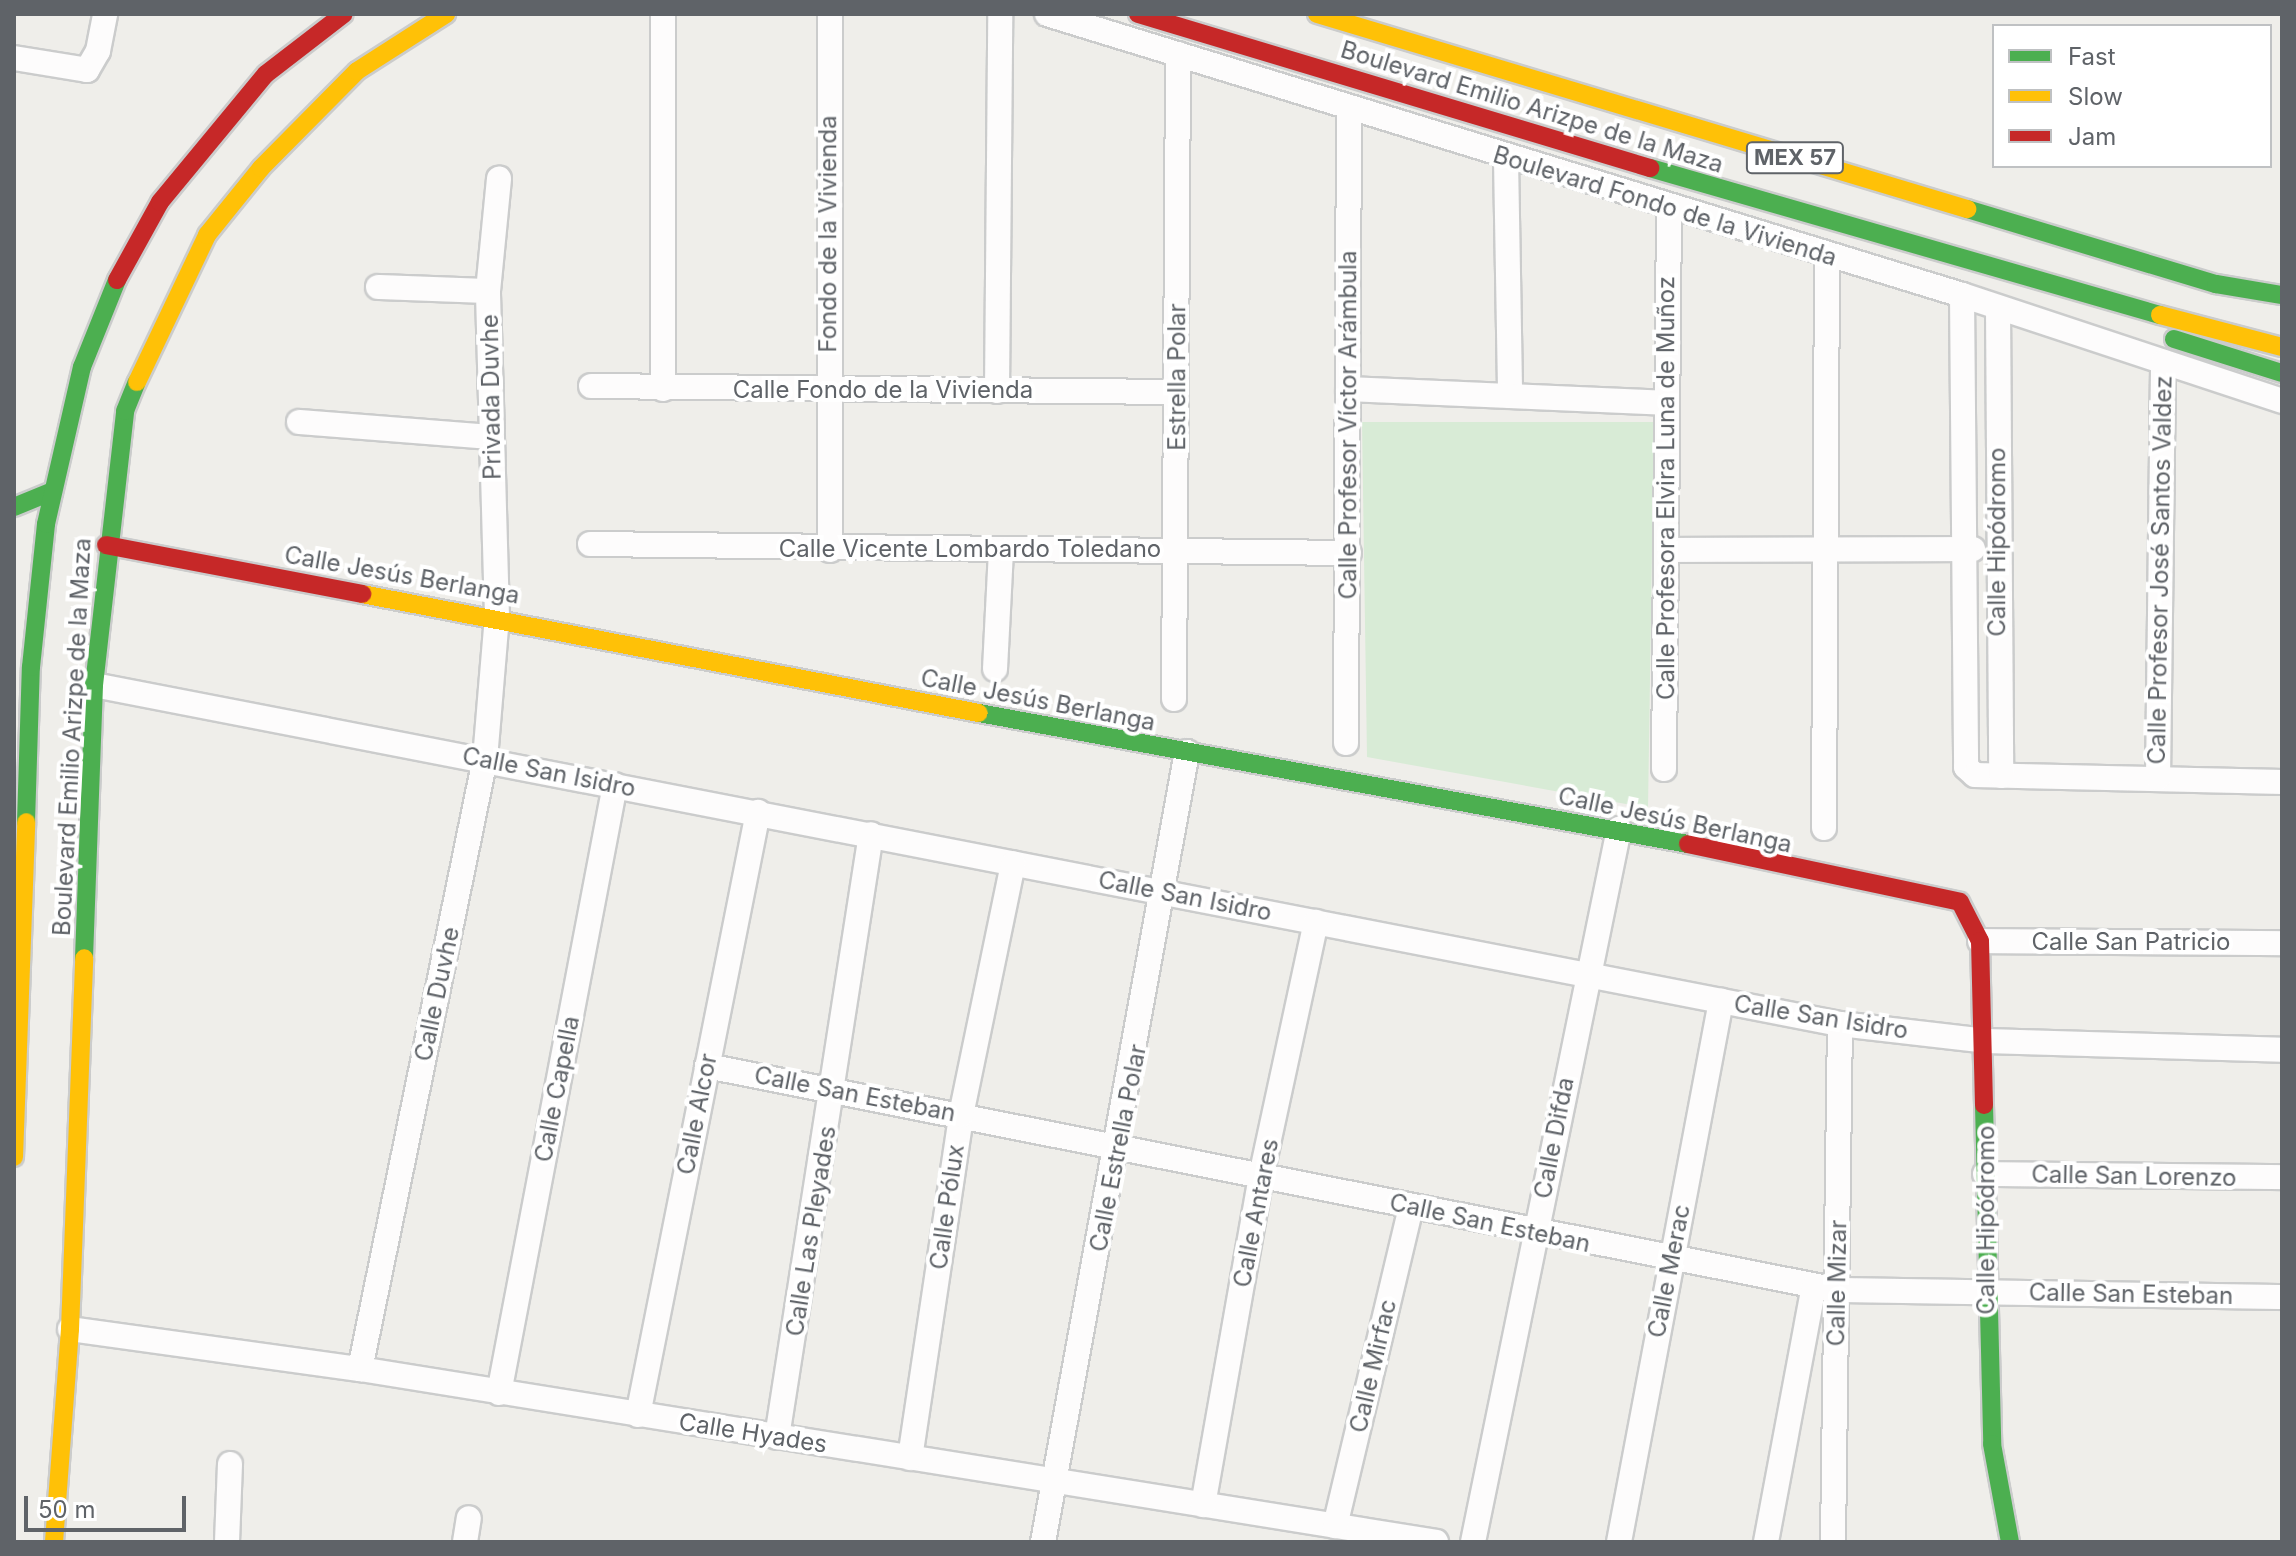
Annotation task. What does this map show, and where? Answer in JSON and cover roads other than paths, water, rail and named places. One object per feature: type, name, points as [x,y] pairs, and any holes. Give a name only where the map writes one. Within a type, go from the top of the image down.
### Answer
[{"type":"main road","name":"Boulevard Emilio Arizpe de la Maza","points":[[14,1157],[31,667],[43,551],[53,491],[82,367],[113,287],[160,202],[266,74],[344,14]]},
{"type":"main road","name":"Boulevard Emilio Arizpe de la Maza","points":[[54,1542],[70,1329],[94,685],[106,545],[125,411],[164,315],[207,235],[308,118],[357,71],[421,27],[446,14]]},
{"type":"main road","name":"Boulevard Emilio Arizpe de la Maza","points":[[1138,14],[1998,272],[2282,347]]},
{"type":"main road","name":"Boulevard Emilio Arizpe de la Maza","points":[[1317,14],[2216,284],[2279,296]]},
{"type":"main road","points":[[1998,272],[2132,326],[2282,373]]},
{"type":"main road","points":[[14,507],[53,491]]},
{"type":"main road","points":[[24,533],[43,551]]},
{"type":"main road","name":"Calle Jesús Berlanga","points":[[106,545],[497,616],[1187,752],[1619,829],[1960,902]]},
{"type":"main road","name":"Calle Hipódromo","points":[[1960,902],[1980,941],[1986,1041],[1985,1291],[1992,1444],[2010,1542]]},
{"type":"street","points":[[14,58],[87,70],[98,51],[105,14]]},
{"type":"street","points":[[663,14],[663,389]]},
{"type":"street","name":"Fondo de la Vivienda","points":[[830,14],[827,389],[830,550]]},
{"type":"street","points":[[997,391],[1000,14]]},
{"type":"street","name":"Boulevard Fondo de la Vivienda","points":[[1047,14],[1506,159],[1962,295],[2282,401]]},
{"type":"street","name":"Estrella Polar","points":[[1174,699],[1178,54]]},
{"type":"street","name":"Calle Profesor Víctor Arámbula","points":[[1346,743],[1349,107]]},
{"type":"street","points":[[1506,159],[1510,396]]},
{"type":"street","name":"Privada Duvhe","points":[[497,616],[488,291],[499,179]]},
{"type":"street","name":"Calle Profesora Elvira Luna de Muñoz","points":[[1664,769],[1667,550],[1664,403],[1669,207]]},
{"type":"street","points":[[1824,828],[1827,255]]},
{"type":"street","points":[[378,287],[488,291]]},
{"type":"street","name":"Calle Hipódromo","points":[[1962,295],[1960,549],[1965,762],[1975,775],[2001,776],[1996,549],[1998,308]]},
{"type":"street","name":"Calle Profesor José Santos Valdez","points":[[2158,778],[2163,362]]},
{"type":"street","name":"Calle Fondo de la Vivienda","points":[[591,386],[1176,392]]},
{"type":"street","points":[[1348,389],[1664,403]]},
{"type":"street","points":[[299,422],[491,437]]},
{"type":"street","name":"Calle Vicente Lombardo Toledano","points":[[590,544],[830,550],[1177,549],[1349,553]]},
{"type":"street","points":[[1667,550],[1824,547],[1996,549]]},
{"type":"street","points":[[995,669],[1001,550]]},
{"type":"street","name":"Calle Duvhe","points":[[360,1369],[485,759],[497,616]]},
{"type":"street","name":"Calle San Isidro","points":[[94,685],[1840,1024],[1986,1041],[2282,1050]]},
{"type":"street","name":"Calle Estrella Polar","points":[[1043,1542],[1165,893],[1187,752]]},
{"type":"street","points":[[2001,776],[2282,782]]},
{"type":"street","name":"Calle Capella","points":[[499,1393],[615,785]]},
{"type":"street","name":"Calle Alcor","points":[[638,1415],[758,812]]},
{"type":"street","name":"Calle Difda","points":[[1473,1542],[1537,1233],[1585,975],[1619,829]]},
{"type":"street","name":"Calle Las Pleyades","points":[[777,1437],[835,1089],[871,834]]},
{"type":"street","name":"Calle Pólux","points":[[910,1458],[961,1115],[1013,863]]},
{"type":"street","name":"Calle Antares","points":[[1203,1505],[1261,1176],[1316,922]]},
{"type":"street","name":"Calle San Patricio","points":[[1980,941],[2282,943]]},
{"type":"street","name":"Calle Merac","points":[[1619,1542],[1721,1001]]},
{"type":"street","name":"Calle Mizar","points":[[1833,1542],[1826,1288],[1840,1024]]},
{"type":"street","name":"Calle San Esteban","points":[[707,1066],[835,1089],[1670,1260],[1826,1288],[2282,1297]]},
{"type":"street","name":"Calle San Lorenzo","points":[[1985,1174],[2282,1177]]},
{"type":"street","name":"Calle Mirfac","points":[[1335,1526],[1411,1207]]},
{"type":"street","name":"Calle Mizar","points":[[1766,1542],[1826,1288]]},
{"type":"street","name":"Calle Hyades","points":[[70,1329],[360,1369],[1436,1542]]},
{"type":"street","points":[[227,1542],[230,1464]]},
{"type":"street","points":[[465,1542],[469,1518]]}]
